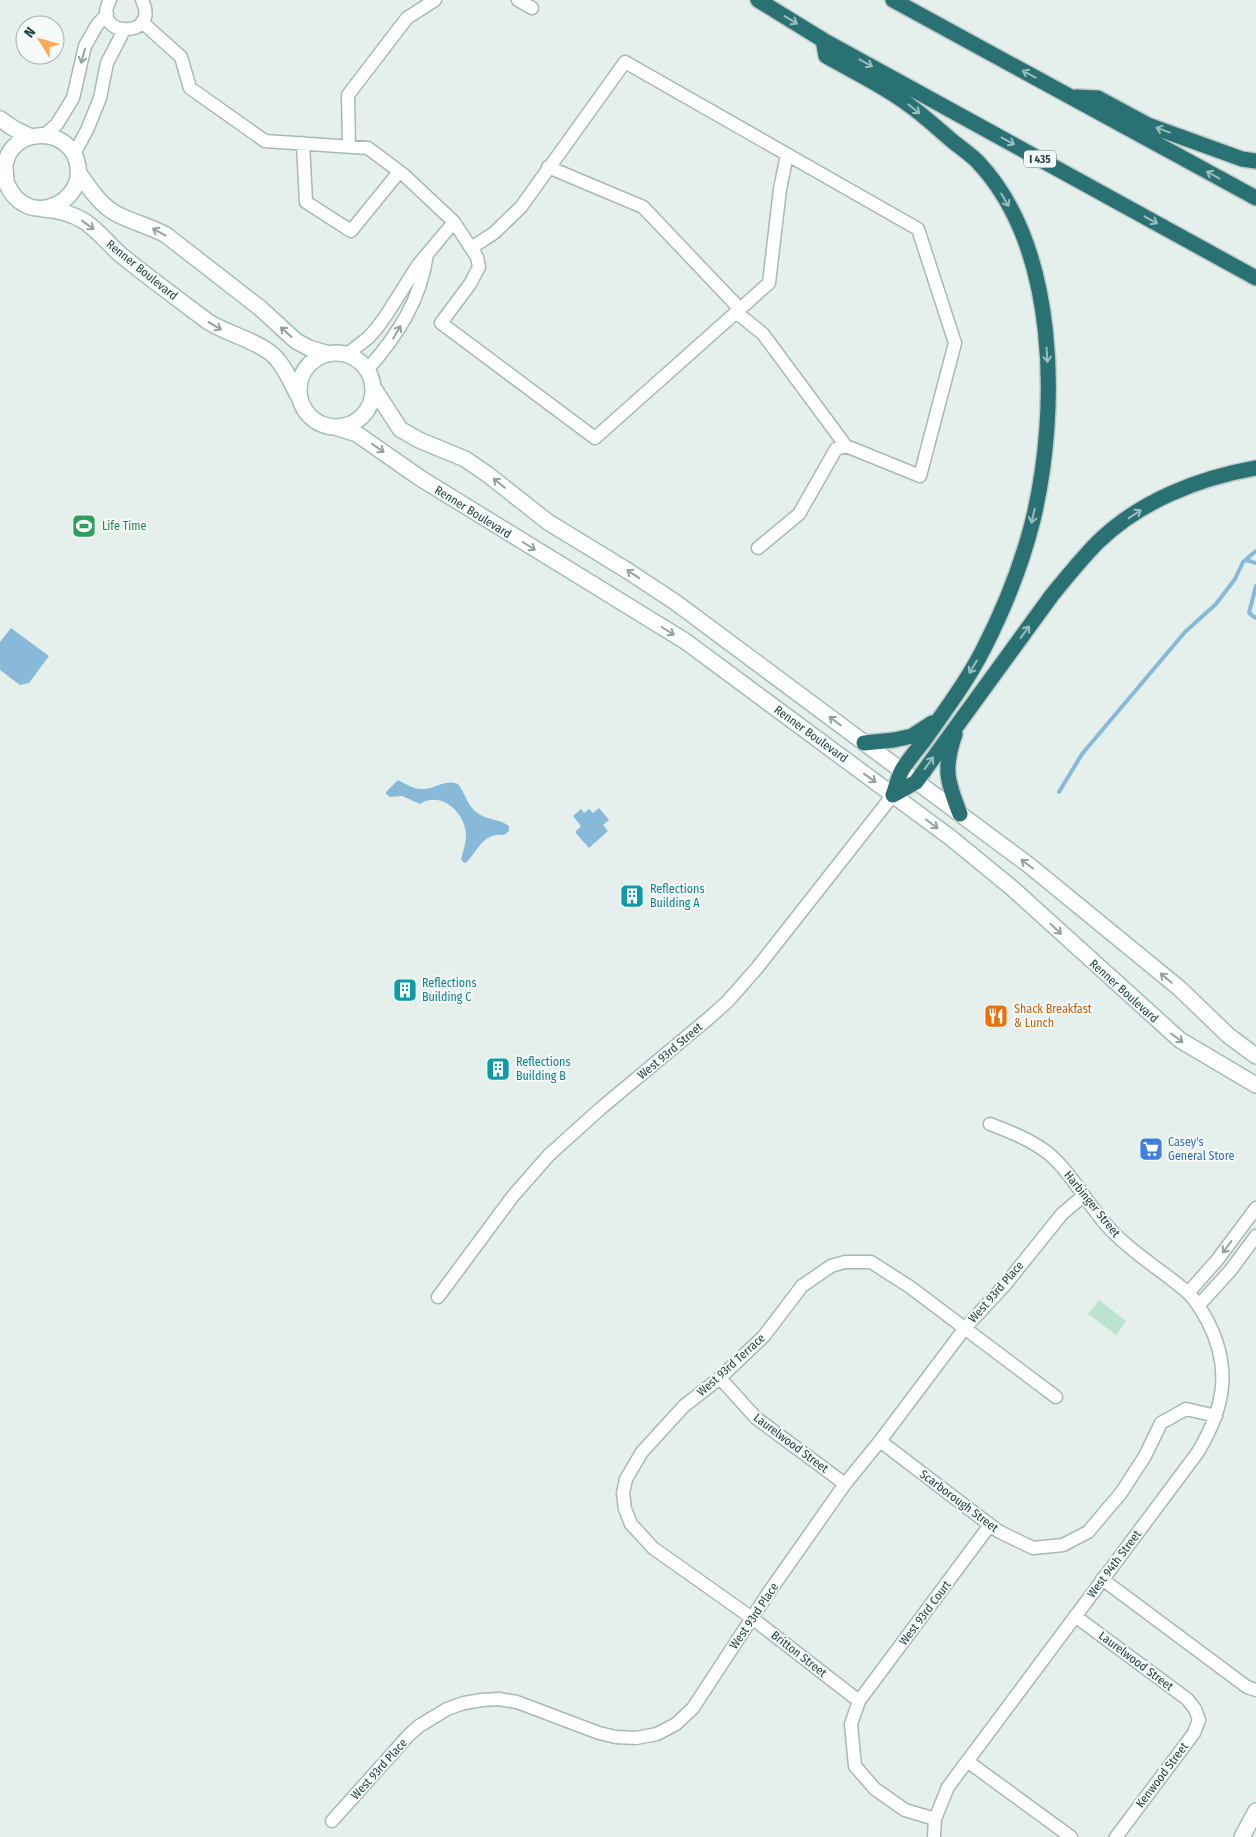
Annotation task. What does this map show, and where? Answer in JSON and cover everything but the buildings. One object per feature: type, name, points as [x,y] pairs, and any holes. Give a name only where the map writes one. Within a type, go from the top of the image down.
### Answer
[{"type":"highway","name":"I 435","points":[[758,0],[824,40],[1256,278]]},
{"type":"highway","points":[[893,0],[1256,198]]},
{"type":"highway","points":[[824,40],[826,56],[908,104],[976,161],[992,180],[1013,213],[1024,237],[1033,261],[1043,313],[1048,383],[1047,429],[1042,473],[1033,519],[1021,558],[1002,609],[982,651],[959,691],[902,771],[893,795]]},
{"type":"highway","points":[[1072,97],[1098,98],[1148,125],[1242,159],[1256,162]]},
{"type":"highway","points":[[893,795],[916,782],[1058,588],[1076,565],[1099,541],[1133,515],[1173,492],[1226,473],[1256,468]]},
{"type":"highway","points":[[864,743],[912,736],[939,718]]},
{"type":"highway","points":[[960,721],[950,748],[947,770],[950,788],[960,814]]},
{"type":"main road","points":[[0,120],[13,128],[38,136],[55,138],[63,142],[74,154],[78,172],[98,200],[110,210],[154,228],[166,235],[260,308],[296,341],[309,348],[329,354],[346,355],[360,362],[367,370],[373,387],[370,405],[356,421],[347,425],[335,427],[325,425],[310,416],[300,398],[301,379],[307,368],[313,362],[329,354]]},
{"type":"main road","points":[[6,182],[5,166],[9,154],[15,147],[38,136]]},
{"type":"main road","points":[[0,167],[6,182],[16,198],[24,204],[43,209],[56,206],[66,200],[75,186],[78,172]]},
{"type":"main road","name":"Renner Boulevard","points":[[43,209],[60,210],[83,220],[94,228],[112,248],[207,321],[220,330],[262,348],[273,355],[280,362],[300,398]]},
{"type":"main road","name":"Renner Boulevard","points":[[373,387],[400,429],[419,440],[465,459],[548,522],[675,602],[1030,866],[1179,988],[1229,1036],[1256,1056]]},
{"type":"main road","name":"Renner Boulevard","points":[[335,427],[357,434],[420,478],[685,641],[951,838],[1012,888],[1172,1034],[1196,1051],[1256,1085]]},
{"type":"main road","points":[[1242,1837],[1256,1811]]},
{"type":"street","points":[[38,136],[58,124],[73,98],[85,46],[97,25],[107,14],[110,0]]},
{"type":"street","points":[[107,14],[113,25],[124,30],[134,28],[142,22],[145,11],[142,0]]},
{"type":"street","points":[[349,146],[348,95],[407,18],[435,0]]},
{"type":"street","points":[[518,0],[532,8]]},
{"type":"street","points":[[142,22],[182,57],[190,88],[265,141],[368,148],[400,172],[454,222],[477,257],[479,267],[470,284],[441,323],[595,438],[769,283],[780,189],[787,155]]},
{"type":"street","points":[[74,154],[100,98],[108,63],[124,30]]},
{"type":"street","points":[[471,248],[494,232],[521,207],[548,167],[625,62],[918,229],[955,343],[920,476],[846,446],[763,334],[738,310],[643,207],[548,167]]},
{"type":"street","points":[[303,143],[306,202],[350,231],[400,172]]},
{"type":"street","points":[[346,355],[368,338],[387,314],[418,265],[454,222]]},
{"type":"street","points":[[367,370],[393,339],[407,316],[424,275],[427,254]]},
{"type":"street","points":[[758,548],[799,514],[836,449],[846,446]]},
{"type":"street","name":"West 93rd Street","points":[[438,1298],[513,1196],[549,1155],[728,1000],[757,968],[893,795]]},
{"type":"street","name":"Harbinger Street","points":[[990,1124],[1028,1140],[1048,1154],[1064,1169],[1110,1230],[1128,1247],[1188,1293]]},
{"type":"street","name":"West 93rd Place","points":[[332,1821],[419,1726],[447,1709],[464,1703],[499,1699],[517,1702],[599,1733],[616,1737],[636,1738],[657,1734],[676,1724],[693,1708],[752,1618],[845,1484],[880,1441],[965,1328],[1004,1286],[1062,1214],[1083,1196]]},
{"type":"street","points":[[1188,1293],[1218,1259],[1256,1208]]},
{"type":"street","points":[[1199,1305],[1230,1271],[1256,1236]]},
{"type":"street","name":"West 93rd Terrace","points":[[626,1479],[642,1452],[684,1406],[720,1378],[764,1336],[802,1286],[830,1266],[844,1262],[871,1262],[910,1287],[965,1328]]},
{"type":"street","name":"West 94th Street","points":[[935,1819],[948,1786],[1198,1452],[1209,1434],[1222,1395],[1224,1376],[1215,1338],[1199,1305],[1188,1293]]},
{"type":"street","points":[[965,1328],[1056,1397]]},
{"type":"street","name":"Laurelwood Street","points":[[720,1378],[756,1418],[845,1484]]},
{"type":"street","name":"Scarborough Street","points":[[880,1441],[998,1531],[1033,1548],[1063,1545],[1088,1532],[1121,1493],[1144,1456],[1161,1423],[1186,1409],[1216,1416]]},
{"type":"street","name":"Britton Street","points":[[626,1479],[623,1493],[625,1509],[631,1524],[653,1548],[752,1618],[859,1701]]},
{"type":"street","name":"West 93rd Court","points":[[859,1701],[990,1525]]},
{"type":"street","points":[[1102,1579],[1247,1687],[1256,1690]]},
{"type":"street","name":"Laurelwood Street","points":[[1075,1616],[1187,1699],[1195,1709]]},
{"type":"street","points":[[859,1701],[851,1724],[855,1766],[875,1789],[905,1810],[935,1819],[934,1837]]},
{"type":"street","name":"Kenwood Street","points":[[1116,1837],[1194,1733],[1199,1720],[1195,1709]]},
{"type":"street","points":[[967,1761],[1071,1837]]},
{"type":"green space","points":[[1099,1300],[1126,1321],[1116,1335],[1088,1314]]},
{"type":"water","points":[[11,628],[49,656],[29,683],[20,685],[0,670],[0,642]]},
{"type":"water","points":[[398,780],[417,789],[429,788],[445,783],[458,784],[475,811],[509,826],[509,831],[504,835],[497,835],[486,840],[466,863],[463,862],[461,859],[466,835],[462,819],[457,812],[444,802],[436,800],[428,800],[420,804],[402,796],[390,797],[386,792]]},
{"type":"water","points":[[599,808],[609,820],[603,825],[608,831],[589,848],[575,832],[581,826],[573,816],[581,809],[584,813],[589,809],[593,813]]},
{"type":"waterway","points":[[1059,792],[1082,754],[1185,632],[1216,604],[1235,579],[1243,562],[1256,551]]},
{"type":"waterway","points":[[1246,560],[1256,563]]},
{"type":"waterway","points":[[1256,586],[1249,613],[1256,618]]},
{"type":"place","name":"Life Time","points":[[84,526]]},
{"type":"place","name":"Reflections Building A","points":[[632,896]]},
{"type":"place","name":"Reflections Building C","points":[[405,990]]},
{"type":"place","name":"Shack Breakfast & Lunch","points":[[996,1016]]},
{"type":"place","name":"Reflections Building B","points":[[498,1069]]},
{"type":"place","name":"Casey's General Store","points":[[1151,1149]]}]
